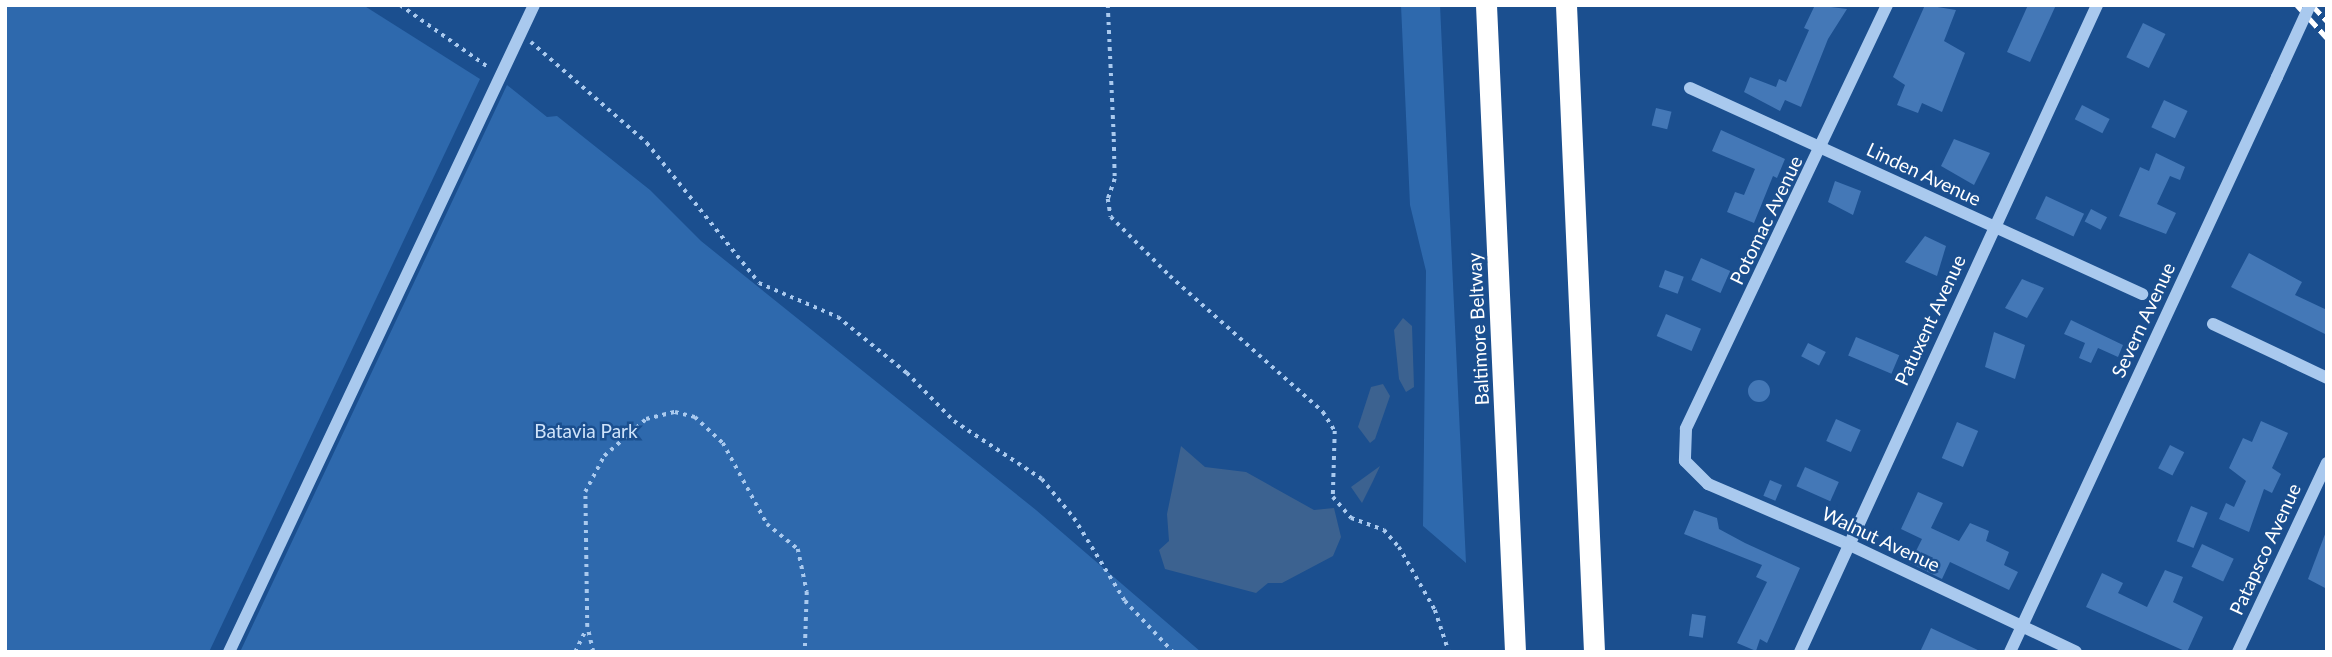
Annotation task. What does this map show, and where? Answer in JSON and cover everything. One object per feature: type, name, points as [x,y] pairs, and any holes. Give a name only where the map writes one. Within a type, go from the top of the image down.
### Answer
[{"type":"highway","name":"Baltimore Beltway","points":[[1486,5],[1515,652]]},
{"type":"highway","points":[[1566,5],[1594,652]]},
{"type":"street","points":[[229,652],[534,5]]},
{"type":"street","name":"Potomac Avenue","points":[[1683,451],[1686,429],[1822,148],[1887,5]]},
{"type":"street","name":"Patuxent Avenue","points":[[1800,652],[1847,544],[2097,5]]},
{"type":"street","name":"Severn Avenue","points":[[2010,652],[2310,5]]},
{"type":"street","name":"Linden Avenue","points":[[1690,88],[2142,294]]},
{"type":"street","points":[[2213,324],[2327,378]]},
{"type":"street","name":"Walnut Avenue","points":[[1683,451],[1691,471],[1708,484],[1847,544],[2076,652]]},
{"type":"street","name":"Patapsco Avenue","points":[[2238,652],[2327,463]]},
{"type":"path","points":[[400,5],[501,77]]},
{"type":"path","points":[[1108,5],[1115,139],[1115,179],[1108,199],[1111,217],[1170,276],[1323,412],[1335,431],[1333,497],[1351,518],[1384,530],[1399,547],[1434,610],[1449,652]]},
{"type":"path","points":[[522,33],[647,143],[759,283],[838,317],[907,373],[954,421],[1042,479],[1074,517],[1125,601],[1173,652]]},
{"type":"path","points":[[593,652],[587,627],[585,492],[604,456],[646,419],[675,412],[695,417],[723,443],[767,524],[798,549],[807,592],[805,652]]},
{"type":"path","points":[[575,652],[587,627]]},
{"type":"green space","points":[[5,5],[363,5],[480,79],[209,652],[5,652]]},
{"type":"green space","points":[[1401,5],[1440,5],[1466,563],[1423,526],[1426,271],[1410,205]]},
{"type":"green space","name":"Batavia Park","points":[[507,85],[547,117],[557,116],[650,190],[701,241],[1036,510],[1201,652],[240,652]]},
{"type":"shaded area","points":[[1403,318],[1412,326],[1414,387],[1406,392],[1399,379],[1394,330]]},
{"type":"shaded area","points":[[1383,384],[1390,396],[1375,439],[1370,443],[1358,427],[1371,387]]},
{"type":"shaded area","points":[[1181,446],[1205,467],[1246,472],[1314,510],[1334,508],[1341,537],[1333,556],[1282,583],[1268,583],[1256,593],[1165,569],[1159,550],[1169,541],[1167,514]]},
{"type":"shaded area","points":[[1380,466],[1373,481],[1362,503],[1351,487]]},
{"type":"building","points":[[1815,5],[1847,9],[1828,39],[1801,107],[1785,100],[1780,111],[1744,92],[1750,77],[1776,87],[1779,79],[1786,82],[1809,30],[1804,28]]},
{"type":"building","points":[[1925,5],[1956,10],[1944,41],[1965,53],[1942,112],[1922,103],[1918,113],[1897,105],[1905,85],[1893,77]]},
{"type":"building","points":[[2028,5],[2056,5],[2030,62],[2007,52]]},
{"type":"building","points":[[2143,23],[2165,34],[2149,68],[2126,57]]},
{"type":"building","points":[[2164,100],[2188,111],[2175,138],[2151,127]]},
{"type":"building","points":[[2082,105],[2110,119],[2102,133],[2075,119]]},
{"type":"building","points":[[1656,108],[1672,112],[1667,129],[1652,125]]},
{"type":"building","points":[[1721,130],[1785,159],[1777,178],[1773,176],[1754,223],[1727,212],[1735,192],[1744,195],[1755,169],[1712,151]]},
{"type":"building","points":[[1954,139],[1990,153],[1974,185],[1941,166]]},
{"type":"building","points":[[2156,153],[2185,167],[2180,180],[2170,176],[2157,204],[2176,213],[2166,234],[2119,216],[2140,167],[2149,171]]},
{"type":"building","points":[[1835,181],[1861,191],[1853,215],[1828,202]]},
{"type":"building","points":[[2046,196],[2084,214],[2073,236],[2035,219]]},
{"type":"building","points":[[2091,209],[2107,217],[2101,230],[2085,221]]},
{"type":"building","points":[[1925,236],[1946,246],[1937,276],[1905,262]]},
{"type":"building","points":[[2249,253],[2302,282],[2295,295],[2327,310],[2327,335],[2231,287]]},
{"type":"building","points":[[1701,258],[1730,271],[1720,293],[1691,280]]},
{"type":"building","points":[[1665,270],[1684,277],[1678,294],[1659,287]]},
{"type":"building","points":[[2022,279],[2044,288],[2027,318],[2005,308]]},
{"type":"building","points":[[1666,314],[1701,329],[1692,351],[1657,336]]},
{"type":"building","points":[[2071,320],[2123,345],[2118,357],[2098,348],[2091,363],[2079,358],[2085,343],[2064,334]]},
{"type":"building","points":[[1994,332],[2025,345],[2015,379],[1985,367]]},
{"type":"building","points":[[1856,337],[1899,355],[1891,374],[1848,355]]},
{"type":"building","points":[[1808,343],[1826,352],[1819,365],[1801,356]]},
{"type":"building","points":[[1759,380],[1767,383],[1770,391],[1767,399],[1759,402],[1751,399],[1748,391],[1751,383]]},
{"type":"building","points":[[1836,419],[1861,430],[1851,452],[1826,441]]},
{"type":"building","points":[[2261,421],[2288,433],[2272,468],[2281,474],[2272,493],[2264,489],[2249,532],[2219,519],[2226,503],[2234,507],[2246,481],[2229,468],[2243,438],[2252,442]]},
{"type":"building","points":[[1957,422],[1978,431],[1963,467],[1942,458]]},
{"type":"building","points":[[2170,445],[2184,452],[2172,475],[2158,468]]},
{"type":"building","points":[[1805,467],[1839,482],[1830,501],[1796,486]]},
{"type":"building","points":[[1770,480],[1782,485],[1775,501],[1763,496]]},
{"type":"building","points":[[1918,492],[1943,503],[1931,528],[1959,541],[1970,523],[1989,531],[1986,541],[2009,552],[2004,565],[2018,572],[2009,590],[1950,562],[1942,579],[1910,563],[1922,539],[1901,529]]},
{"type":"building","points":[[2191,506],[2208,513],[2193,548],[2177,541]]},
{"type":"building","points":[[1694,510],[1717,518],[1719,529],[1800,568],[1767,643],[1760,639],[1756,651],[1737,643],[1767,582],[1756,577],[1762,565],[1684,534]]},
{"type":"building","points":[[2327,529],[2327,589],[2308,579]]},
{"type":"building","points":[[2202,544],[2234,559],[2223,581],[2191,567]]},
{"type":"building","points":[[2165,570],[2183,577],[2173,602],[2203,617],[2187,652],[2086,607],[2102,573],[2123,583],[2118,593],[2147,607]]},
{"type":"building","points":[[1692,614],[1706,616],[1703,638],[1689,636]]},
{"type":"building","points":[[1931,628],[1982,652],[1920,652]]},
{"type":"railway","points":[[2297,5],[2327,38]]},
{"type":"railway","points":[[2312,5],[2327,21]]}]
